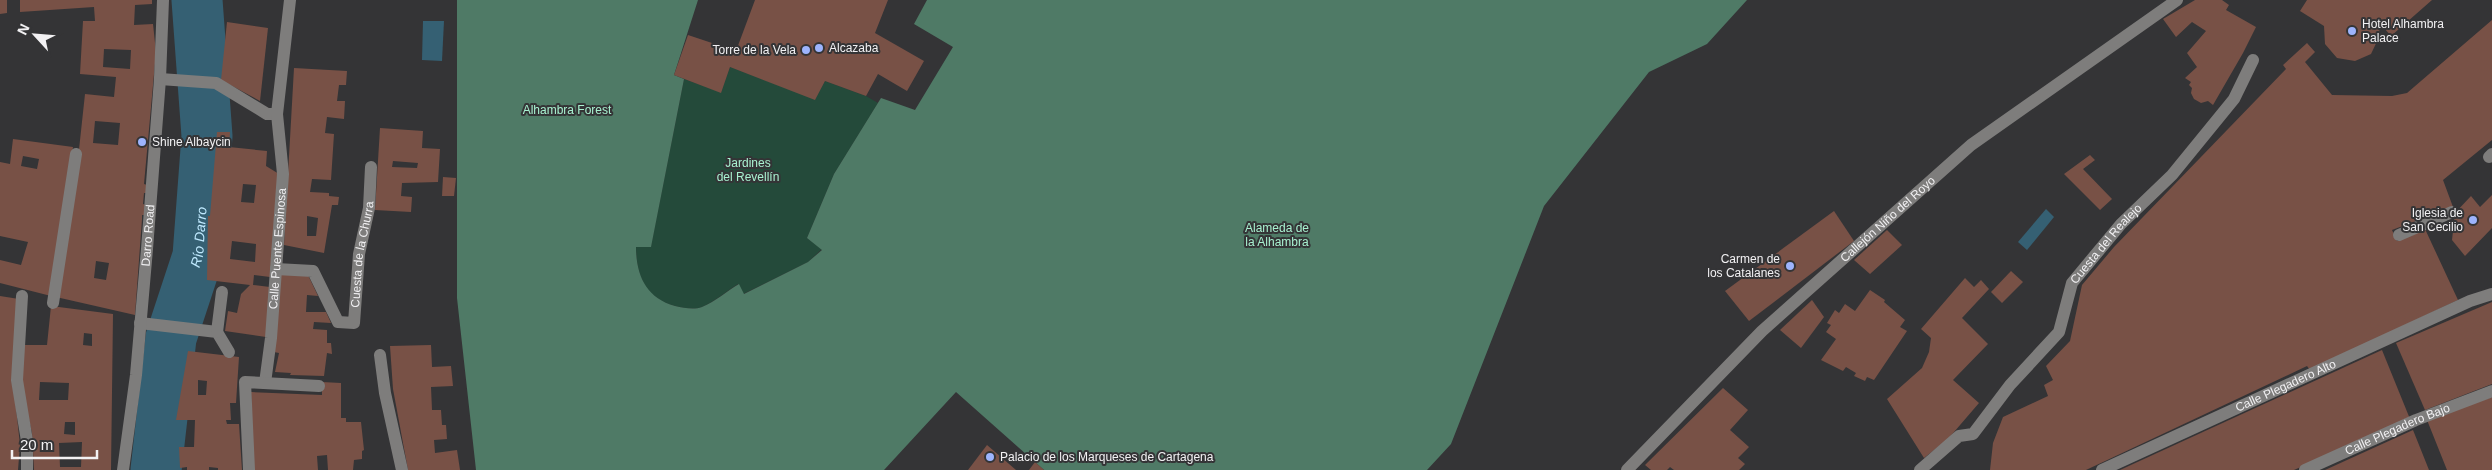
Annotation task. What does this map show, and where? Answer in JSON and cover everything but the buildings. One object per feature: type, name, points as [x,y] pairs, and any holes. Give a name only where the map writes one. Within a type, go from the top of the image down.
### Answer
[{"type":"street","name":"Darro Road","points":[[123,470],[145,324],[163,0]]},
{"type":"street","name":"Calle Puente Espinosa","points":[[265,383],[271,338],[283,174],[277,114],[290,0]]},
{"type":"street","name":"Callejón Niño del Royo","points":[[1627,470],[1762,330],[1971,145],[2177,0]]},
{"type":"street","name":"Cuesta del Realejo","points":[[1920,470],[1959,436],[1973,434],[2010,385],[2059,332],[2072,283],[2121,224],[2178,167],[2234,99],[2253,60]]},
{"type":"street","points":[[160,79],[216,83],[267,114],[277,114]]},
{"type":"street","points":[[53,303],[76,154]]},
{"type":"street","name":"Cuesta de la Churra","points":[[276,269],[313,271],[338,322],[354,323],[359,254],[370,208],[371,167]]},
{"type":"street","points":[[2399,235],[2452,212]]},
{"type":"street","points":[[222,292],[217,332],[229,352]]},
{"type":"street","name":"Calle Plegadero Alto","points":[[2102,470],[2470,301],[2492,294]]},
{"type":"street","points":[[22,296],[18,380],[27,441],[28,470]]},
{"type":"street","points":[[145,324],[217,332]]},
{"type":"street","points":[[380,355],[385,393],[402,470]]},
{"type":"street","points":[[249,470],[245,382],[319,386]]},
{"type":"street","name":"Calle Plegadero Bajo","points":[[2305,470],[2416,420],[2492,391]]},
{"type":"green space","name":"Alameda de la Alhambra","points":[[457,0],[698,0],[674,75],[684,79],[651,247],[636,247],[638,267],[650,291],[665,302],[692,309],[707,305],[739,284],[744,294],[808,262],[822,250],[807,238],[834,174],[881,98],[915,110],[953,47],[914,24],[927,0],[1747,0],[1707,44],[1649,72],[1544,206],[1451,444],[1427,470],[1044,470],[956,392],[884,470],[476,470],[457,298]]},
{"type":"green space","name":"Jardines del Revellín","points":[[730,67],[815,99],[825,81],[866,96],[878,103],[834,174],[807,238],[822,249],[808,262],[743,294],[738,284],[702,307],[692,309],[678,307],[656,297],[644,284],[640,276],[636,257],[636,246],[651,246],[684,79],[721,92]]},
{"type":"water","points":[[423,21],[444,21],[442,61],[422,60]]},
{"type":"water","points":[[2046,209],[2054,217],[2027,250],[2018,242]]},
{"type":"waterway","name":"Río Darro","points":[[156,470],[171,338],[198,256],[207,136],[197,0]]},
{"type":"place","name":"Hotel Alhambra Palace","points":[[2352,31]]},
{"type":"place","name":"Alcazaba","points":[[819,48]]},
{"type":"place","name":"Torre de la Vela","points":[[806,50]]},
{"type":"place","name":"Shine Albaycin","points":[[142,142]]},
{"type":"place","name":"Iglesia de San Cecilio","points":[[2473,220]]},
{"type":"place","name":"Carmen de los Catalanes","points":[[1790,266]]},
{"type":"place","name":"Palacio de los Marqueses de Cartagena","points":[[990,457]]},
{"type":"park label","name":"Alhambra Forest","points":[[567,110]]}]
